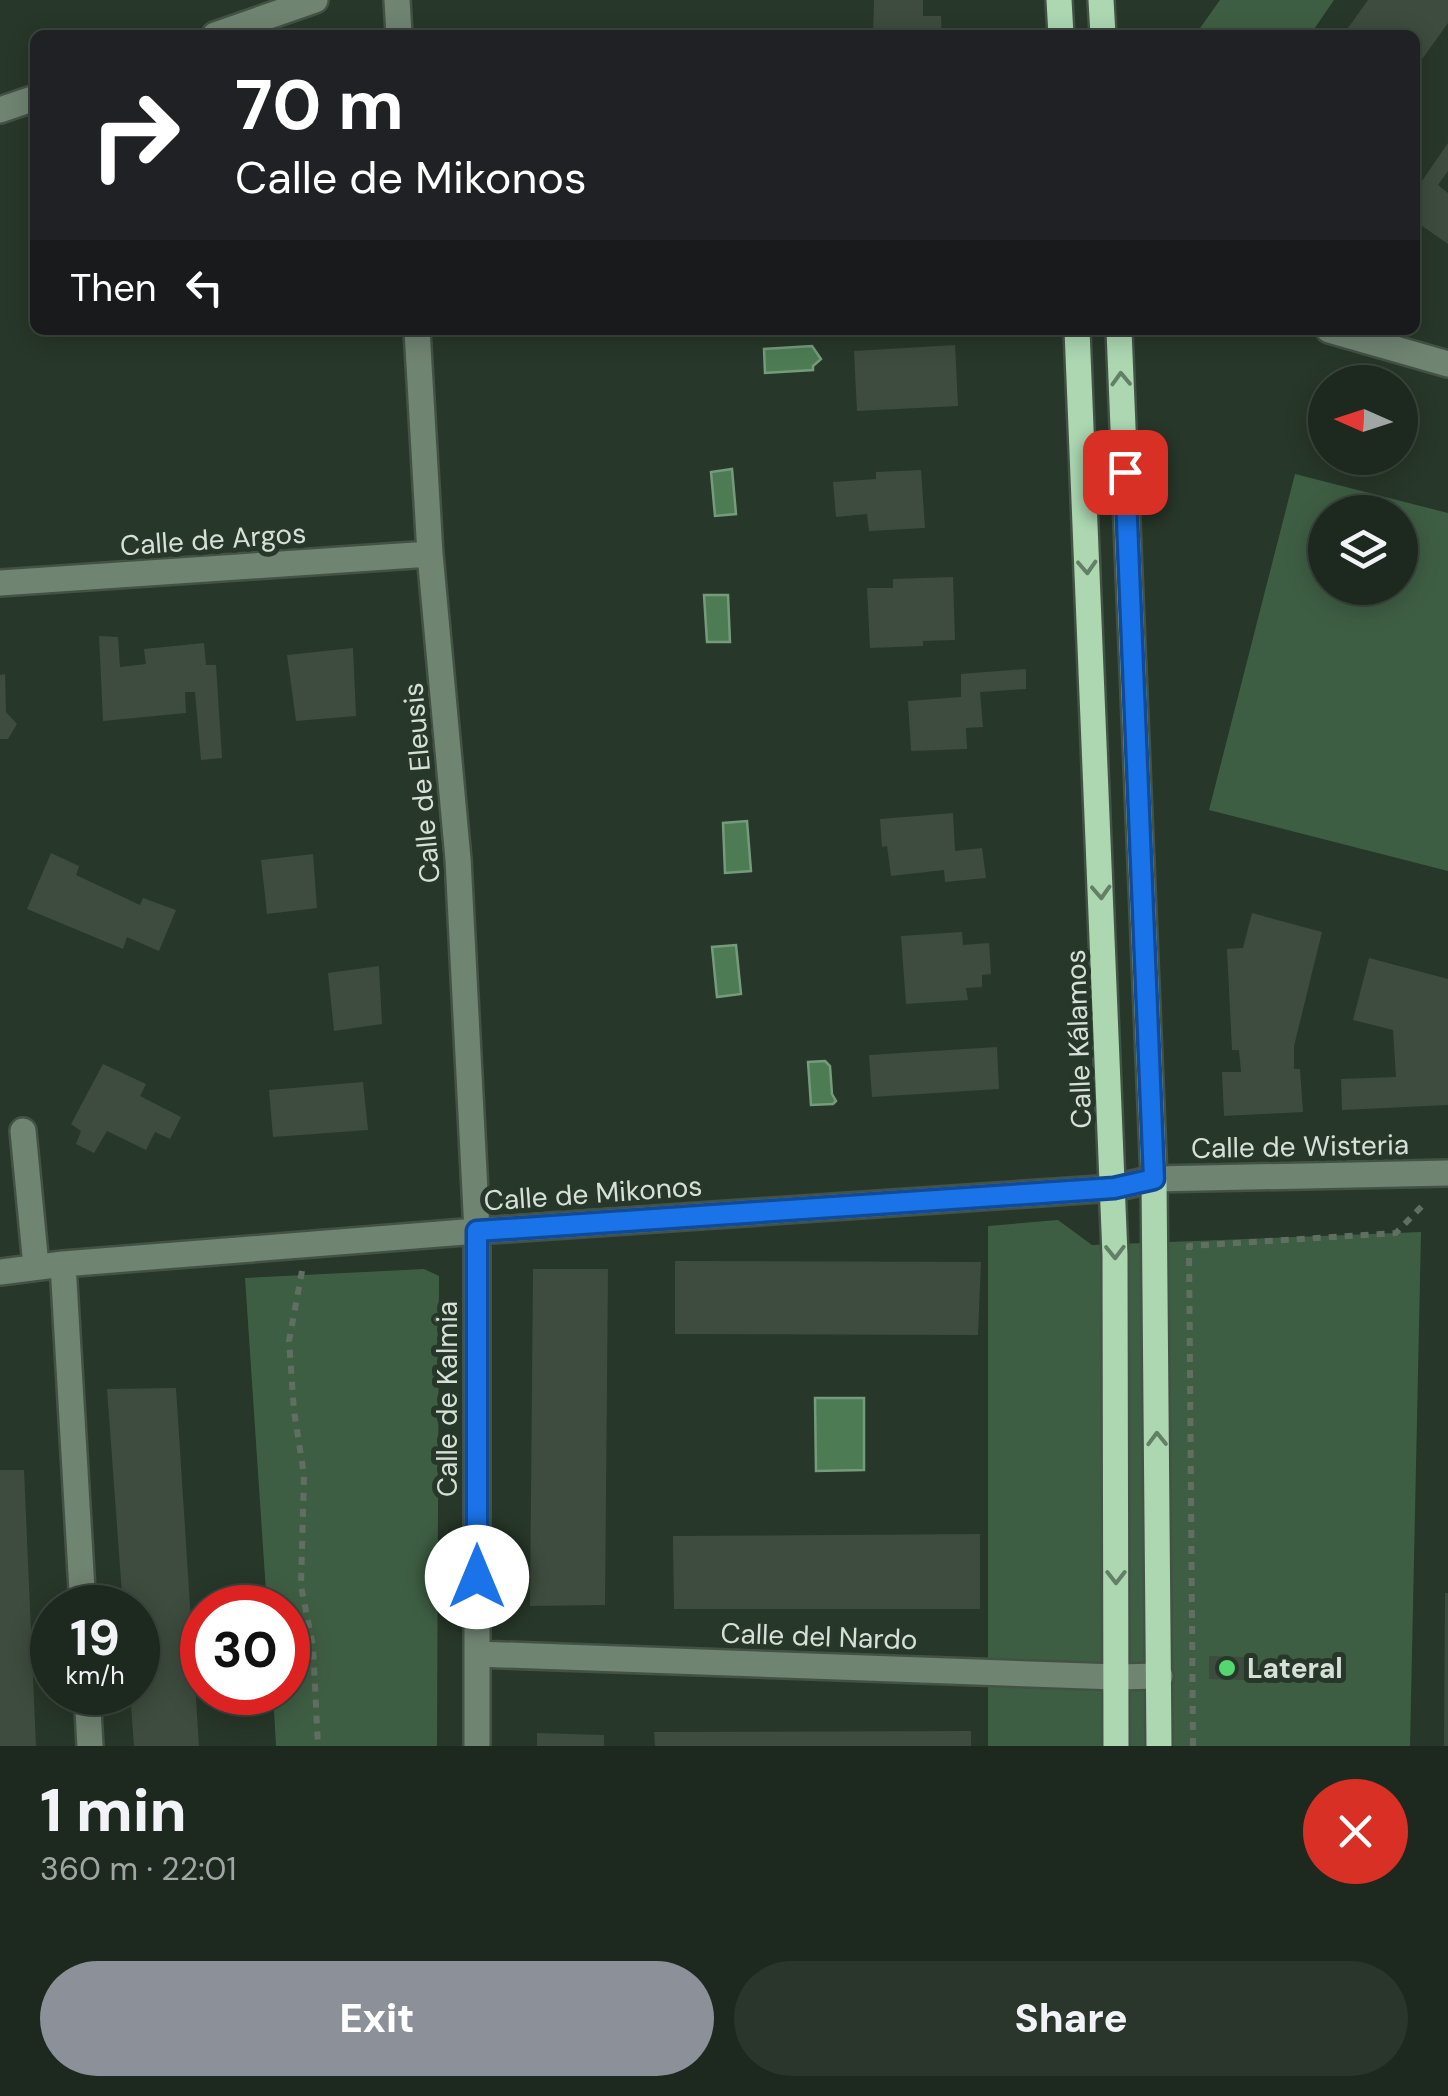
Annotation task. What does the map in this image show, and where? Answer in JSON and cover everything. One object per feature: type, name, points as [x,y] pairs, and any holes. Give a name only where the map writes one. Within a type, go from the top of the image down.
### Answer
[{"type":"main road","points":[[1060,0],[1061,30]]},
{"type":"main road","points":[[1102,0],[1103,30]]},
{"type":"main road","name":"Calle Kálamos","points":[[1077,335],[1114,1188],[1116,1746]]},
{"type":"main road","points":[[1119,335],[1154,1179],[1159,1746]]},
{"type":"street","points":[[229,30],[315,0]]},
{"type":"street","points":[[397,0],[399,30]]},
{"type":"street","points":[[0,110],[30,100]]},
{"type":"street","name":"Calle de Eleusis","points":[[417,335],[430,554],[458,858],[477,1231]]},
{"type":"street","points":[[1346,335],[1448,364]]},
{"type":"street","name":"Calle de Argos","points":[[0,583],[430,554]]},
{"type":"street","points":[[23,1131],[36,1266]]},
{"type":"street","name":"Calle de Wisteria","points":[[1154,1179],[1448,1172]]},
{"type":"street","name":"Calle de Mikonos","points":[[0,1272],[477,1231],[1114,1188],[1154,1179]]},
{"type":"street","name":"Calle de Kalmia","points":[[477,1231],[477,1746]]},
{"type":"street","points":[[64,1264],[82,1585]]},
{"type":"street","name":"Calle del Nardo","points":[[477,1654],[1160,1676]]},
{"type":"street","points":[[89,1715],[90,1746]]},
{"type":"path","points":[[1192,1746],[1189,1246],[1396,1232],[1432,1194]]},
{"type":"path","points":[[308,1245],[290,1341],[294,1411],[304,1474],[302,1586],[313,1646],[318,1746]]},
{"type":"shaded area","points":[[1220,0],[1334,0],[1313,30],[1199,30]]},
{"type":"shaded area","points":[[812,346],[821,359],[813,370],[765,373],[764,349]]},
{"type":"shaded area","points":[[732,469],[736,514],[715,516],[711,472]]},
{"type":"shaded area","points":[[1295,474],[1377,495],[1308,495],[1308,605],[1418,605],[1418,505],[1448,513],[1448,871],[1209,810]]},
{"type":"shaded area","points":[[704,595],[728,595],[730,642],[707,642]]},
{"type":"shaded area","points":[[747,821],[751,871],[725,873],[723,823]]},
{"type":"shaded area","points":[[736,945],[741,994],[717,997],[712,947]]},
{"type":"shaded area","points":[[825,1061],[830,1066],[836,1101],[811,1105],[808,1062]]},
{"type":"shaded area","points":[[1058,1220],[1092,1245],[1421,1232],[1410,1746],[988,1746],[988,1226]]},
{"type":"shaded area","points":[[424,1269],[439,1276],[437,1746],[276,1746],[274,1715],[310,1715],[310,1585],[266,1585],[245,1278]]},
{"type":"shaded area","points":[[815,1398],[864,1398],[864,1470],[816,1471]]},
{"type":"building","points":[[874,0],[923,0],[923,16],[941,16],[942,30],[873,30]]},
{"type":"building","points":[[1368,0],[1448,0],[1448,23],[1420,62],[1420,30],[1347,30]]},
{"type":"building","points":[[1448,143],[1448,171],[1438,185],[1448,193],[1448,244],[1420,224],[1420,184]]},
{"type":"building","points":[[955,345],[958,406],[857,411],[854,351]]},
{"type":"building","points":[[921,470],[925,528],[869,531],[867,514],[836,517],[833,482],[876,479],[876,472]]},
{"type":"building","points":[[953,577],[955,640],[870,648],[867,588],[893,588],[893,579]]},
{"type":"building","points":[[99,636],[118,637],[120,667],[146,664],[144,649],[204,643],[206,665],[216,665],[222,758],[201,760],[195,692],[185,692],[186,713],[103,721]]},
{"type":"building","points":[[353,648],[356,716],[296,721],[287,655]]},
{"type":"building","points":[[1026,669],[1026,689],[980,692],[983,727],[966,728],[967,749],[911,751],[908,701],[961,697],[961,674]]},
{"type":"building","points":[[5,674],[6,712],[17,724],[8,739],[0,739],[0,675]]},
{"type":"building","points":[[953,813],[955,851],[982,848],[986,878],[945,882],[944,870],[891,876],[887,846],[882,847],[880,819]]},
{"type":"building","points":[[51,853],[79,866],[76,875],[140,905],[143,898],[176,910],[159,951],[127,937],[123,949],[27,909]]},
{"type":"building","points":[[313,854],[317,908],[267,914],[261,860]]},
{"type":"building","points":[[1252,913],[1322,932],[1294,1046],[1294,1069],[1300,1069],[1303,1112],[1224,1116],[1222,1072],[1241,1072],[1239,1050],[1232,1050],[1227,949],[1243,948]]},
{"type":"building","points":[[962,932],[963,945],[989,943],[991,974],[982,975],[982,987],[966,988],[968,1000],[906,1004],[901,936]]},
{"type":"building","points":[[1369,958],[1448,979],[1448,1105],[1342,1110],[1341,1079],[1396,1077],[1393,1030],[1353,1020]]},
{"type":"building","points":[[379,966],[382,1024],[334,1031],[328,973]]},
{"type":"building","points":[[997,1047],[999,1089],[872,1097],[869,1055]]},
{"type":"building","points":[[103,1064],[146,1084],[140,1096],[181,1117],[170,1139],[155,1132],[146,1150],[107,1131],[94,1153],[76,1144],[81,1131],[71,1124]]},
{"type":"building","points":[[363,1082],[368,1130],[273,1137],[269,1090]]},
{"type":"building","points":[[675,1261],[981,1262],[978,1335],[675,1334]]},
{"type":"building","points":[[533,1269],[608,1269],[605,1605],[530,1606]]},
{"type":"building","points":[[176,1388],[189,1585],[180,1585],[180,1715],[197,1715],[199,1746],[134,1746],[132,1715],[160,1715],[160,1585],[121,1585],[107,1389]]},
{"type":"building","points":[[0,1470],[24,1470],[30,1715],[35,1715],[36,1746],[0,1746]]},
{"type":"building","points":[[980,1534],[980,1609],[674,1609],[673,1536]]},
{"type":"building","points":[[1448,1593],[1448,1746],[1444,1746]]},
{"type":"building","name":"Lateral","points":[[1209,1656],[1245,1657],[1246,1680],[1209,1679]]},
{"type":"building","points":[[971,1731],[971,1746],[655,1746],[654,1732]]},
{"type":"building","points":[[537,1733],[604,1735],[604,1746],[537,1746]]},
{"type":"place","name":"Lateral","points":[[1227,1668]]},
{"type":"route","points":[[477,1577],[477,1231],[1114,1188],[1154,1179],[1125,472]]}]
